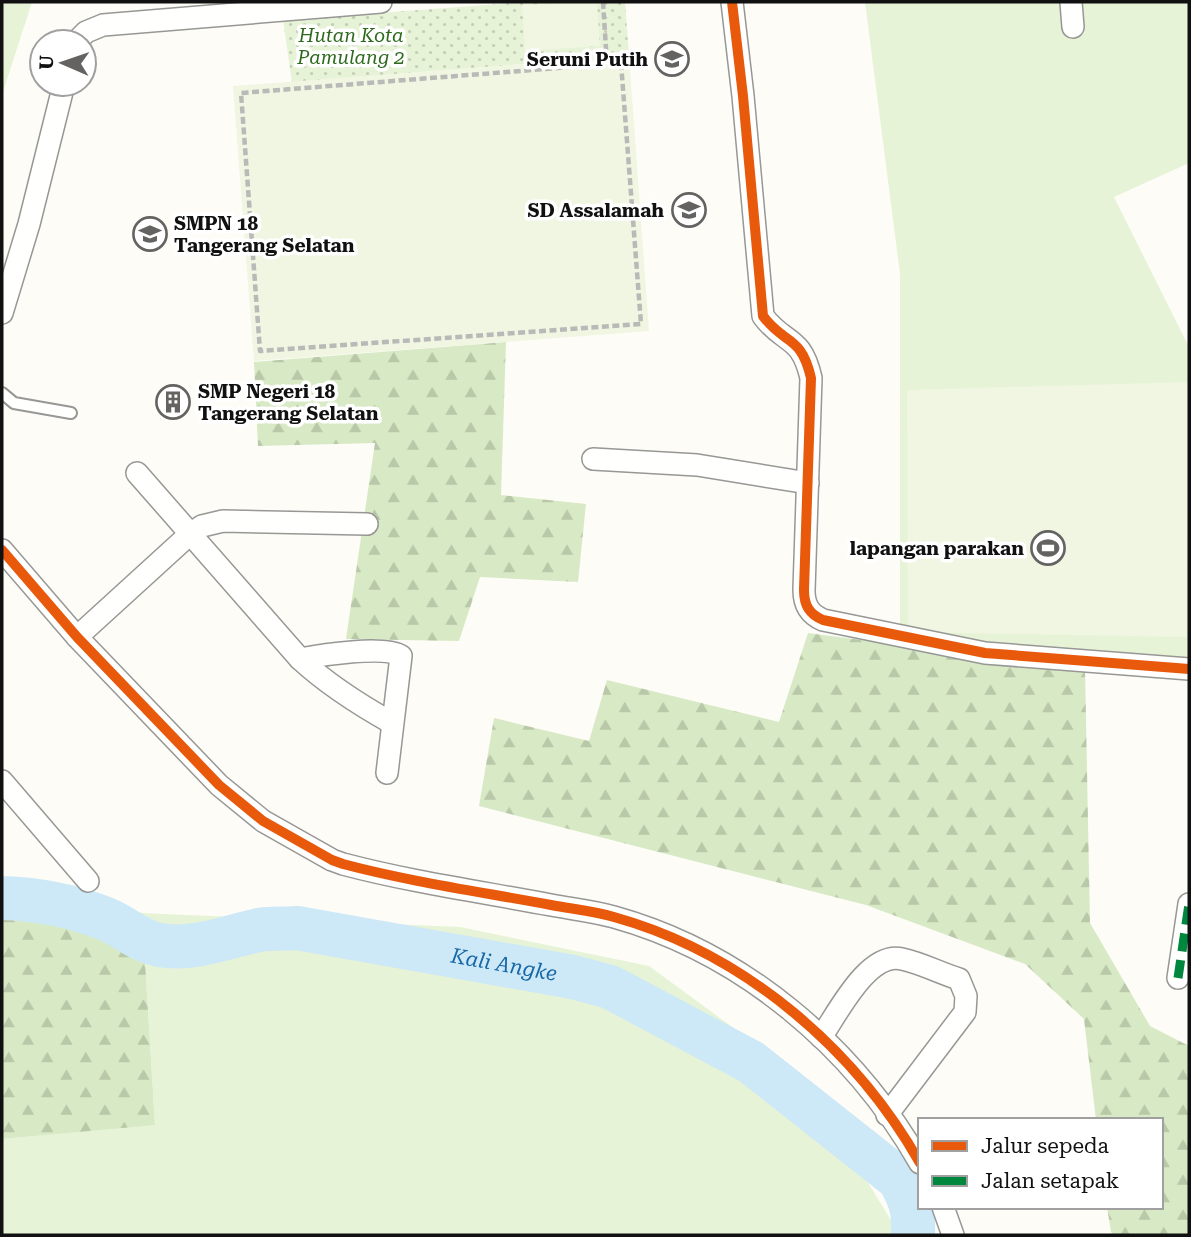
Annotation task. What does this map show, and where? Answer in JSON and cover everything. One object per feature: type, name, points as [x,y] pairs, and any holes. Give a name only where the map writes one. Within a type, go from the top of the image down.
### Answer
[{"type":"street","points":[[94,28],[103,24],[286,5],[381,2]]},
{"type":"street","points":[[732,2],[763,316],[769,324],[800,348],[806,358],[811,378],[804,600],[807,609],[823,620],[985,653],[1189,669]]},
{"type":"street","points":[[1071,2],[1073,27]]},
{"type":"street","points":[[2,313],[29,223],[60,98]]},
{"type":"street","points":[[593,459],[678,463],[808,483]]},
{"type":"street","points":[[137,473],[300,659],[348,698],[392,723]]},
{"type":"street","points":[[77,637],[202,526],[223,521],[368,524]]},
{"type":"street","points":[[2,550],[77,637],[219,785],[264,821],[332,860],[357,868],[612,916],[664,933],[708,955],[755,983],[797,1013],[846,1063],[908,1141],[918,1159]]},
{"type":"street","points":[[300,659],[332,653],[399,653],[402,659],[387,773]]},
{"type":"street","points":[[2,781],[88,881]]},
{"type":"street","points":[[1178,978],[1189,904]]},
{"type":"street","points":[[821,1037],[868,970],[885,959],[901,958],[959,979],[967,996],[965,1012],[887,1115]]},
{"type":"street","points":[[944,1209],[953,1235]]},
{"type":"lane","points":[[2,393],[14,403],[71,413]]},
{"type":"path","points":[[603,2],[607,64]]},
{"type":"path","points":[[621,62],[641,324],[260,351],[241,93],[607,64],[621,62]]},
{"type":"green space","points":[[2,2],[32,2],[2,95]]},
{"type":"green space","name":"Hutan Kota Pamulang 2","points":[[526,2],[625,2],[629,56],[292,82],[283,20]]},
{"type":"green space","points":[[597,2],[600,46],[525,51],[522,5]]},
{"type":"green space","points":[[865,2],[1189,2],[1189,163],[1114,197],[1189,347],[1189,663],[900,645],[900,274]]},
{"type":"green space","points":[[629,56],[649,331],[254,361],[233,86]]},
{"type":"green space","points":[[506,342],[501,495],[586,504],[578,582],[480,577],[459,641],[346,639],[375,443],[258,446],[254,362]]},
{"type":"green space","name":"lapangan parakan","points":[[1189,382],[1187,637],[908,632],[907,390]]},
{"type":"green space","points":[[808,633],[1085,669],[1090,923],[1150,1026],[1189,1046],[1189,1235],[1114,1235],[1111,1232],[1107,1209],[1163,1209],[1163,1118],[1096,1118],[1084,1019],[1025,964],[866,905],[479,806],[494,718],[589,741],[607,680],[779,722]]},
{"type":"green space","points":[[2,897],[142,913],[155,1125],[2,1139]]},
{"type":"green space","points":[[142,913],[460,927],[649,966],[806,1081],[900,1235],[2,1235],[2,1139],[155,1124]]},
{"type":"waterway","name":"Kali Angke","points":[[2,898],[81,910],[159,945],[197,945],[259,930],[297,928],[573,977],[610,987],[751,1062],[899,1179],[911,1206],[913,1235]]},
{"type":"marked path","points":[[1178,978],[1189,904]]},
{"type":"cycle path","points":[[732,2],[763,316],[797,347],[807,364],[811,378],[804,590],[808,608],[823,620],[985,653],[1189,669]]},
{"type":"cycle path","points":[[2,550],[77,637],[219,785],[263,821],[343,864],[606,915],[661,933],[707,954],[750,980],[791,1010],[828,1044],[862,1081],[893,1121],[918,1160]]},
{"type":"place","name":"Seruni Putih","points":[[672,59]]},
{"type":"place","name":"SD Assalamah","points":[[689,210]]},
{"type":"place","name":"SMPN 18 Tangerang Selatan","points":[[150,234]]},
{"type":"place","name":"SMP Negeri 18 Tangerang Selatan","points":[[173,402]]},
{"type":"place","name":"lapangan parakan","points":[[1048,548]]}]
